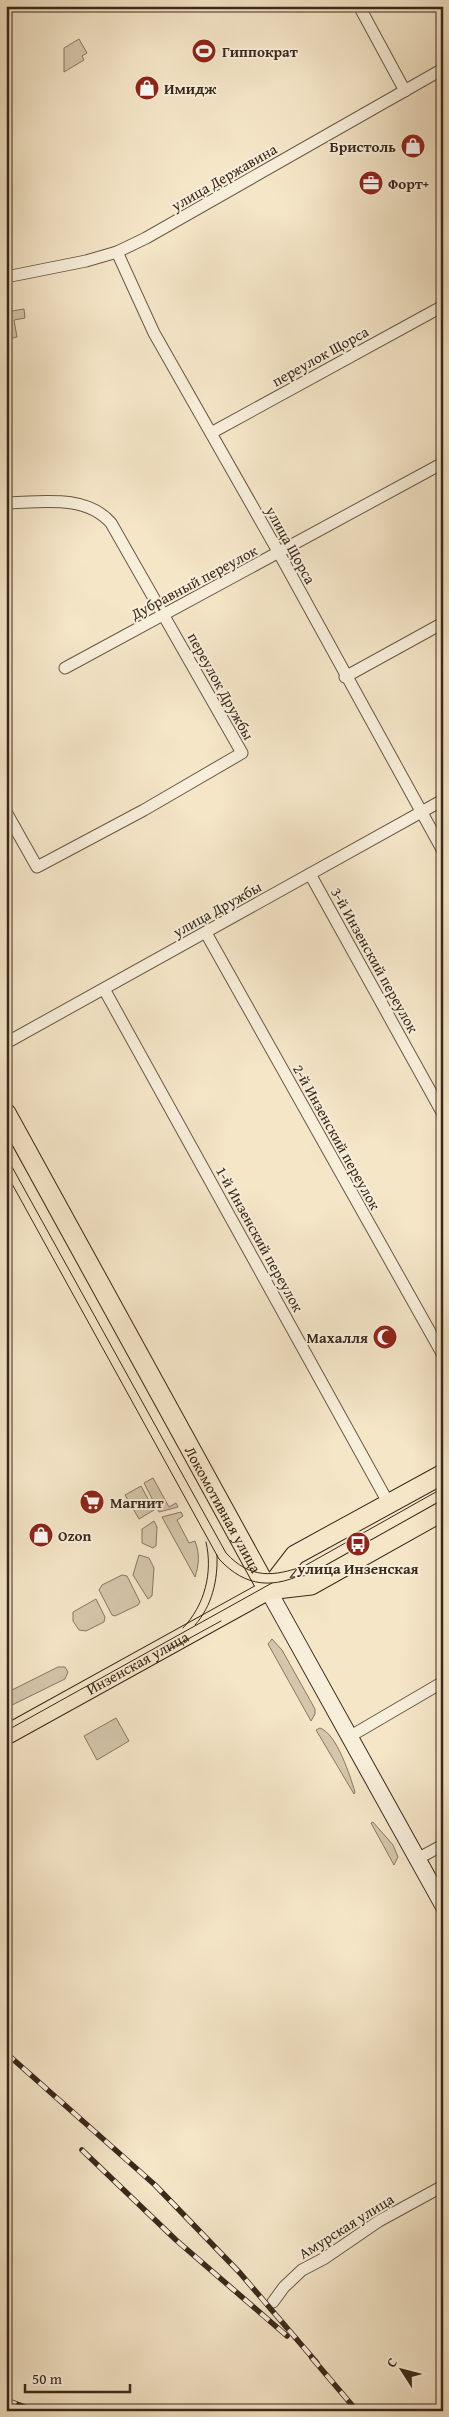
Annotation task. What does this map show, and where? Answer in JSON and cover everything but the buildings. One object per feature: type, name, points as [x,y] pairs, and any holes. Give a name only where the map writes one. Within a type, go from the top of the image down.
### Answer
[{"type":"main road","name":"Локомотивная улица","points":[[6,1113],[443,1905]]},
{"type":"main road","name":"Инзенская улица","points":[[268,1590],[295,1555],[443,1474]]},
{"type":"main road","name":"Инзенская улица","points":[[6,1735],[268,1590],[310,1584],[443,1511]]},
{"type":"street","points":[[358,6],[405,91]]},
{"type":"street","name":"улица Державина","points":[[6,277],[117,252],[146,238],[443,69]]},
{"type":"street","name":"улица Щорса","points":[[117,252],[154,334],[279,553],[345,677],[443,851]]},
{"type":"street","name":"переулок Щорса","points":[[211,433],[443,306]]},
{"type":"street","name":"Дубравный переулок","points":[[65,668],[443,463]]},
{"type":"street","name":"переулок Дружбы","points":[[6,502],[65,502],[84,504],[104,515],[164,615],[242,753],[144,810],[37,867],[6,812]]},
{"type":"street","points":[[345,677],[443,623]]},
{"type":"street","name":"улица Дружбы","points":[[6,1043],[443,800]]},
{"type":"street","name":"3-й Инзенский переулок","points":[[310,874],[443,1114]]},
{"type":"street","name":"2-й Инзенский переулок","points":[[206,933],[443,1355]]},
{"type":"street","name":"1-й Инзенский переулок","points":[[104,989],[389,1504]]},
{"type":"street","points":[[350,1737],[443,1682]]},
{"type":"street","points":[[417,1859],[443,1845]]},
{"type":"street","name":"Амурская улица","points":[[273,2302],[284,2287],[302,2270],[325,2258],[379,2221],[443,2186]]},
{"type":"shaded area","points":[[79,39],[87,53],[82,56],[84,60],[64,72],[64,48]]},
{"type":"shaded area","points":[[24,309],[25,318],[14,320],[17,337],[8,339],[6,312]]},
{"type":"shaded area","points":[[153,1478],[169,1507],[176,1503],[178,1507],[159,1512],[144,1483]]},
{"type":"shaded area","points":[[141,1486],[154,1510],[139,1519],[125,1495]]},
{"type":"shaded area","points":[[181,1512],[183,1516],[177,1520],[189,1543],[195,1541],[198,1550],[198,1564],[195,1577],[162,1517]]},
{"type":"shaded area","points":[[154,1521],[157,1527],[156,1546],[153,1548],[142,1543],[142,1529]]},
{"type":"shaded area","points":[[139,1555],[149,1558],[154,1568],[152,1596],[148,1599],[133,1575]]},
{"type":"shaded area","points":[[122,1575],[127,1576],[140,1602],[138,1605],[115,1616],[112,1615],[99,1590],[102,1585]]},
{"type":"shaded area","points":[[96,1599],[105,1617],[104,1622],[86,1631],[79,1630],[73,1621],[73,1612]]},
{"type":"shaded area","points":[[272,1639],[282,1650],[315,1709],[315,1714],[311,1721],[268,1644]]},
{"type":"shaded area","points":[[58,1667],[65,1667],[68,1672],[65,1679],[6,1708],[6,1693]]},
{"type":"shaded area","points":[[116,1718],[129,1741],[97,1760],[84,1736]]},
{"type":"shaded area","points":[[320,1728],[332,1738],[342,1756],[350,1776],[354,1794],[316,1730]]},
{"type":"shaded area","points":[[373,1822],[393,1845],[398,1857],[394,1865],[371,1823]]},
{"type":"tram line","points":[[6,1156],[226,1553],[244,1568],[262,1573],[272,1574],[304,1566]]},
{"type":"tram line","points":[[6,1173],[219,1559],[240,1576],[261,1583],[283,1581],[307,1572]]},
{"type":"tram line","points":[[299,1569],[443,1488]]},
{"type":"tram line","points":[[183,1628],[197,1609],[205,1588],[208,1576],[206,1542]]},
{"type":"tram line","points":[[195,1625],[206,1610],[213,1592],[217,1555]]},
{"type":"tram line","points":[[6,1731],[272,1583]]},
{"type":"tram line","points":[[168,1650],[221,1621]]},
{"type":"railway","points":[[6,2053],[155,2185],[240,2273],[317,2363]]},
{"type":"railway","points":[[82,2150],[176,2240],[287,2336]]},
{"type":"railway","points":[[312,2358],[357,2411]]},
{"type":"railway","points":[[6,2400],[36,2411]]},
{"type":"place","name":"Гиппократ","points":[[204,51]]},
{"type":"place","name":"Имидж","points":[[147,88]]},
{"type":"place","name":"Бристоль","points":[[413,146]]},
{"type":"place","name":"Форт+","points":[[371,183]]},
{"type":"place","name":"Махалля","points":[[385,1337]]},
{"type":"place","name":"Магнит","points":[[92,1502]]},
{"type":"place","name":"Ozon","points":[[41,1535]]},
{"type":"place","name":"улица Инзенская","points":[[358,1544]]}]
